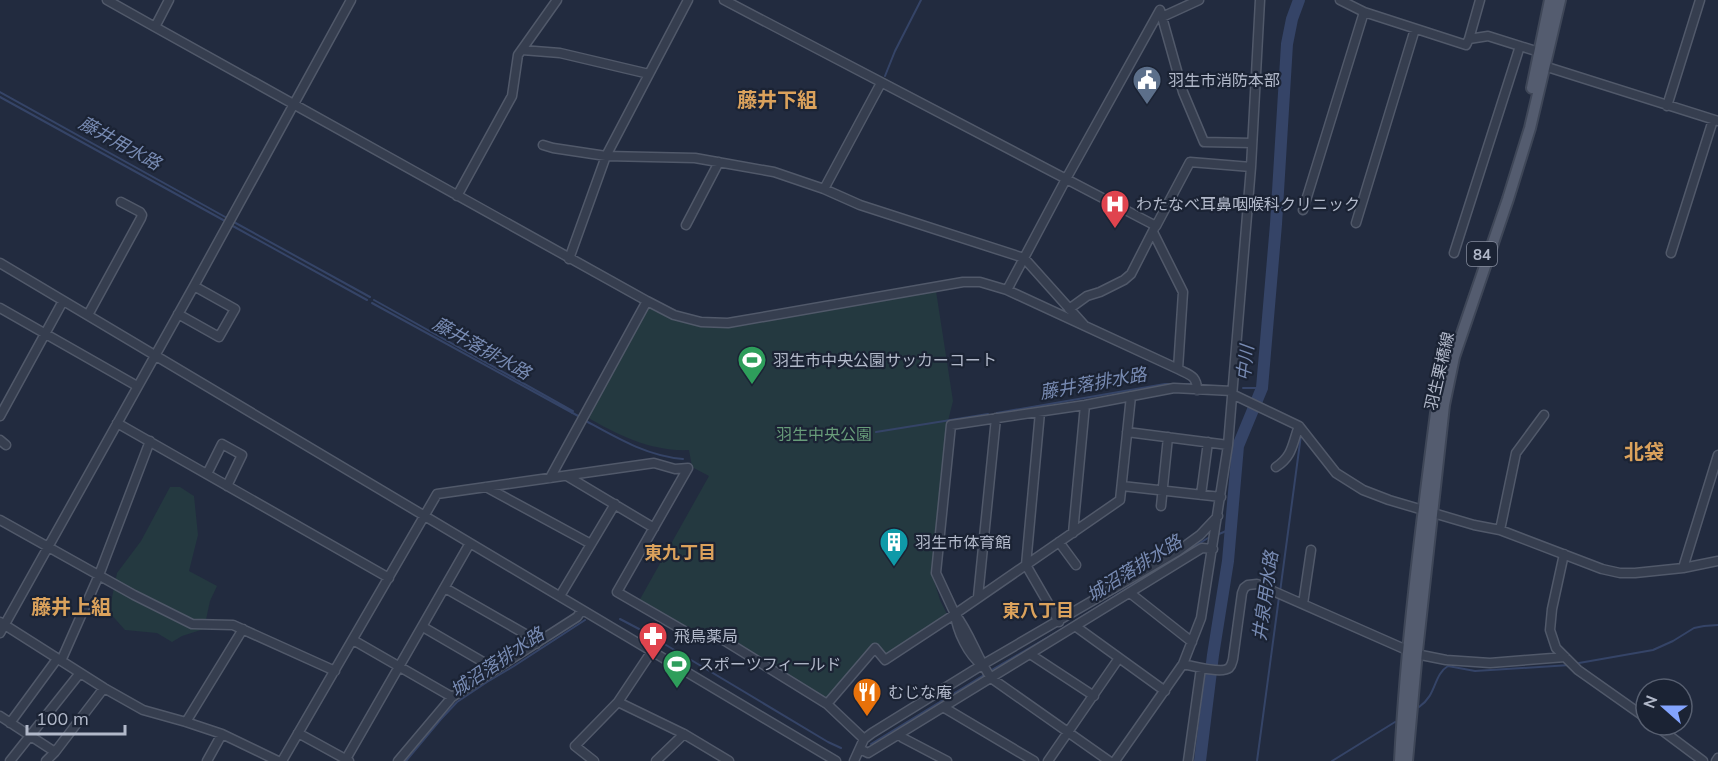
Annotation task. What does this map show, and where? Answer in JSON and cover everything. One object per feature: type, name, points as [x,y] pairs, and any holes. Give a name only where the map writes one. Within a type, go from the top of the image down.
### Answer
[{"type":"main road","name":"羽生栗橋線","points":[[1407,761],[1413,653],[1438,401],[1449,353],[1502,198],[1526,116],[1550,0]]},
{"type":"main road","name":"羽生栗橋線","points":[[1428,511],[1444,405],[1454,357],[1530,128],[1560,0]]},
{"type":"main road","name":"羽生栗橋線","points":[[1400,761],[1402,716],[1413,653]]},
{"type":"street","points":[[106,0],[569,259],[674,315],[701,322],[728,323],[963,282],[981,282],[1007,290],[1178,369],[1195,378],[1197,390]]},
{"type":"street","points":[[155,27],[169,0]]},
{"type":"street","points":[[0,633],[2,623],[49,547],[351,0]]},
{"type":"street","points":[[458,196],[512,96],[518,55],[557,0]]},
{"type":"street","points":[[569,259],[606,156],[688,0]]},
{"type":"street","points":[[724,0],[1066,179],[1154,229],[1183,292],[1178,369]]},
{"type":"street","points":[[1157,0],[1183,92],[1204,142],[1252,143]]},
{"type":"street","points":[[1007,290],[1066,179],[1161,13],[1199,0]]},
{"type":"street","points":[[1115,761],[1183,664],[1201,618],[1228,445],[1251,167],[1260,0]]},
{"type":"street","points":[[1340,0],[1364,12],[1466,45],[1480,0]]},
{"type":"street","points":[[1667,106],[1700,0]]},
{"type":"street","points":[[1303,210],[1364,12]]},
{"type":"street","points":[[1356,223],[1415,29]]},
{"type":"street","points":[[1469,39],[1488,36],[1539,52]]},
{"type":"street","points":[[1454,253],[1520,46]]},
{"type":"street","points":[[522,50],[560,53],[649,74]]},
{"type":"street","points":[[1544,66],[1716,121],[1671,253]]},
{"type":"street","points":[[824,189],[881,83]]},
{"type":"street","points":[[543,145],[606,156],[695,158],[774,172],[824,189],[860,205],[1024,258],[1086,328]]},
{"type":"street","points":[[686,225],[718,162]]},
{"type":"street","points":[[1069,309],[1087,296],[1124,280],[1131,274],[1190,162],[1251,167]]},
{"type":"street","points":[[88,315],[142,215],[121,202]]},
{"type":"street","points":[[0,263],[832,760]]},
{"type":"street","points":[[178,314],[219,338],[235,309],[194,286]]},
{"type":"street","points":[[0,416],[63,301]]},
{"type":"street","points":[[549,478],[647,302]]},
{"type":"street","points":[[0,308],[137,386]]},
{"type":"street","points":[[1110,761],[991,678],[982,665],[975,660],[957,625],[955,614],[936,573],[951,425],[1085,405],[1174,388],[1232,392],[1299,426],[1336,472],[1364,490],[1474,525],[1500,530],[1602,569],[1620,573],[1683,568],[1718,561]]},
{"type":"street","points":[[827,704],[875,648],[885,660],[1120,500],[1131,396]]},
{"type":"street","points":[[1073,533],[1085,405]]},
{"type":"street","points":[[1040,411],[1026,565],[1059,622]]},
{"type":"street","points":[[1500,530],[1516,453],[1544,415]]},
{"type":"street","points":[[978,597],[996,418]]},
{"type":"street","points":[[117,423],[389,578]]},
{"type":"street","points":[[1276,467],[1285,461],[1289,454],[1299,426]]},
{"type":"street","points":[[1127,432],[1228,445]]},
{"type":"street","points":[[1161,506],[1168,437]]},
{"type":"street","points":[[10,723],[59,660],[99,575],[150,441]]},
{"type":"street","points":[[1201,495],[1208,442]]},
{"type":"street","points":[[207,474],[222,444],[242,455],[227,486]]},
{"type":"street","points":[[1683,568],[1718,455]]},
{"type":"street","points":[[2,623],[143,710],[186,722],[284,760],[437,494],[654,463],[675,469],[688,468],[617,592],[693,636],[722,639],[827,704],[864,739]]},
{"type":"street","points":[[567,476],[654,528]]},
{"type":"street","points":[[1122,486],[1221,497]]},
{"type":"street","points":[[486,487],[591,544]]},
{"type":"street","points":[[560,597],[615,504]]},
{"type":"street","points":[[854,761],[864,739],[982,665],[1178,551],[1200,535],[1218,516]]},
{"type":"street","points":[[0,520],[134,595],[192,624],[233,625],[335,671]]},
{"type":"street","points":[[1059,542],[1076,565]]},
{"type":"street","points":[[298,733],[332,757],[348,760],[470,543]]},
{"type":"street","points":[[860,749],[868,753],[1197,551],[1213,549]]},
{"type":"street","points":[[1303,604],[1311,550]]},
{"type":"street","points":[[1564,554],[1552,609],[1550,630],[1556,648],[1578,670],[1634,710]]},
{"type":"street","points":[[1183,664],[1220,671],[1227,670],[1232,664],[1244,588],[1257,584],[1413,653],[1446,660],[1490,663],[1565,657]]},
{"type":"street","points":[[445,588],[534,639],[536,644]]},
{"type":"street","points":[[1130,593],[1192,642]]},
{"type":"street","points":[[398,761],[452,698],[577,617],[582,609]]},
{"type":"street","points":[[1067,617],[1074,627],[1165,692]]},
{"type":"street","points":[[423,627],[494,670]]},
{"type":"street","points":[[186,722],[243,629]]},
{"type":"street","points":[[353,639],[452,698]]},
{"type":"street","points":[[594,761],[575,746],[618,702],[652,651]]},
{"type":"street","points":[[1030,654],[1094,696]]},
{"type":"street","points":[[1048,761],[1119,658]]},
{"type":"street","points":[[1188,761],[1204,668]]},
{"type":"street","points":[[10,761],[80,673]]},
{"type":"street","points":[[0,716],[31,736],[53,757],[104,688]]},
{"type":"street","points":[[618,702],[684,734],[729,761]]},
{"type":"street","points":[[943,707],[1034,761]]},
{"type":"street","points":[[656,761],[684,734]]},
{"type":"street","points":[[899,734],[947,761]]},
{"type":"street","points":[[207,761],[222,735]]},
{"type":"street","points":[[1671,737],[1703,761]]},
{"type":"green space","name":"羽生中央公園","points":[[936,291],[953,401],[947,425],[932,574],[947,614],[885,656],[875,643],[826,700],[723,637],[694,633],[639,601],[709,476],[692,467],[689,450],[662,448],[636,441],[587,417],[648,307],[699,326],[729,326]]},
{"type":"green space","points":[[170,487],[180,487],[194,496],[198,535],[189,571],[217,586],[210,601],[204,629],[172,642],[157,633],[125,630],[109,612],[117,573],[141,541]]},
{"type":"waterway","points":[[885,76],[921,0]]},
{"type":"waterway","name":"中川","points":[[1200,761],[1213,655],[1228,561],[1238,446],[1262,388],[1276,224],[1287,44],[1299,0]]},
{"type":"waterway","name":"藤井落排水路","points":[[0,92],[227,218]]},
{"type":"waterway","name":"藤井落排水路","points":[[0,97],[225,221]]},
{"type":"waterway","name":"藤井用水路","points":[[232,221],[370,297]]},
{"type":"waterway","name":"藤井落排水路","points":[[231,225],[367,300]]},
{"type":"waterway","name":"藤井用水路","points":[[374,300],[573,411],[572,413]]},
{"type":"waterway","name":"藤井用水路","points":[[372,303],[580,417]]},
{"type":"waterway","name":"藤井落排水路","points":[[997,413],[1165,384],[1192,384]]},
{"type":"waterway","name":"藤井落排水路","points":[[1243,388],[1262,388]]},
{"type":"waterway","name":"藤井落排水路","points":[[876,432],[988,414]]},
{"type":"waterway","name":"藤井落排水路","points":[[586,421],[645,450],[683,459]]},
{"type":"waterway","name":"井泉用水路","points":[[1280,592],[1301,435]]},
{"type":"waterway","name":"城沼落排水路","points":[[1219,534],[1231,529]]},
{"type":"waterway","name":"城沼落排水路","points":[[1075,621],[1208,538]]},
{"type":"waterway","name":"井泉用水路","points":[[1257,761],[1279,597]]},
{"type":"waterway","name":"城沼落排水路","points":[[620,619],[841,748]]},
{"type":"waterway","name":"城沼落排水路","points":[[406,761],[457,702],[585,620]]},
{"type":"waterway","name":"城沼落排水路","points":[[990,671],[1069,625]]},
{"type":"waterway","points":[[1579,663],[1653,650],[1694,628],[1718,625]]},
{"type":"waterway","points":[[1419,707],[1429,697],[1443,670],[1448,666],[1475,671],[1570,665]]},
{"type":"waterway","name":"城沼落排水路","points":[[871,744],[984,675]]},
{"type":"waterway","points":[[1332,761],[1395,722]]},
{"type":"place","name":"羽生市消防本部","points":[[1147,106]]},
{"type":"place","name":"わたなべ耳鼻咽喉科クリニック","points":[[1115,230]]},
{"type":"place","name":"羽生市中央公園サッカーコート","points":[[752,386]]},
{"type":"place","name":"羽生市体育館","points":[[894,568]]},
{"type":"place","name":"飛鳥薬局","points":[[653,662]]},
{"type":"place","name":"スポーツフィ一ルド","points":[[677,690]]},
{"type":"place","name":"むじな庵","points":[[867,718]]},
{"type":"district","name":"藤井下組","points":[[777,99]]},
{"type":"district","name":"北袋","points":[[1644,451]]},
{"type":"district","name":"東九丁目","points":[[680,552]]},
{"type":"district","name":"藤井上組","points":[[71,606]]},
{"type":"district","name":"東八丁目","points":[[1038,610]]}]
